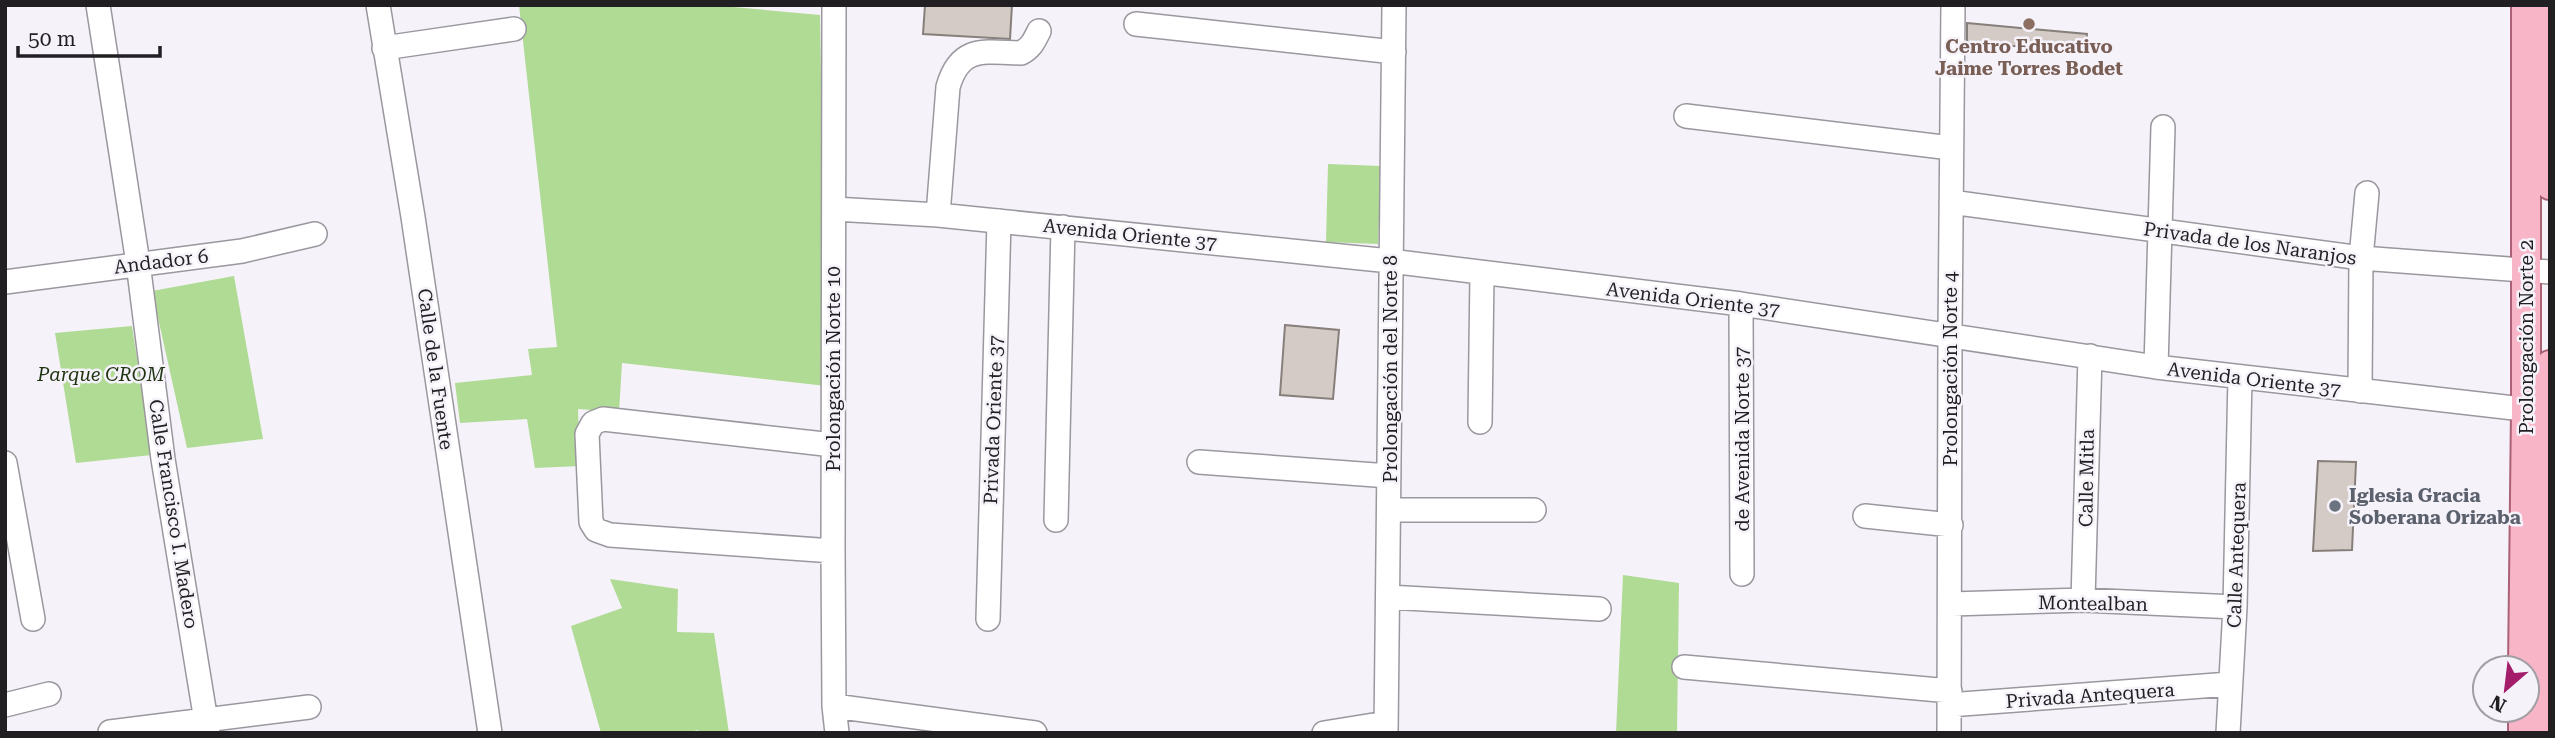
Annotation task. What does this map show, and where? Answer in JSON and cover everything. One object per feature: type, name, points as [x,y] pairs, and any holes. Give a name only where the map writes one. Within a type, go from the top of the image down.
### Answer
[{"type":"main road","name":"Prolongación Norte 2","points":[[2526,5],[2538,272],[2538,411],[2545,733]]},
{"type":"main road","points":[[2549,5],[2550,185]]},
{"type":"main road","name":"Prolongación Norte 2","points":[[2524,654],[2538,411],[2550,365]]},
{"type":"street","name":"Calle Francisco I. Madero","points":[[98,5],[138,263],[163,459],[207,726]]},
{"type":"street","name":"Calle de la Fuente","points":[[378,5],[415,231],[490,733]]},
{"type":"street","name":"Prolongación Norte 10","points":[[834,5],[833,551],[834,706],[837,733]]},
{"type":"street","name":"Prolongación del Norte 8","points":[[1386,728],[1394,5]]},
{"type":"street","name":"Prolongación Norte 4","points":[[1949,733],[1954,5]]},
{"type":"street","points":[[1136,24],[1394,52]]},
{"type":"street","points":[[384,48],[514,29]]},
{"type":"street","points":[[938,215],[948,87],[953,71],[961,60],[972,54],[1021,53],[1032,45],[1039,31]]},
{"type":"street","points":[[1686,116],[1951,148]]},
{"type":"street","points":[[2156,367],[2163,127]]},
{"type":"street","points":[[2360,391],[2361,258],[2367,193]]},
{"type":"street","name":"Privada de los Naranjos","points":[[1951,202],[2361,258],[2538,272]]},
{"type":"street","name":"Avenida Oriente 37","points":[[834,209],[938,215],[1390,261],[1741,304],[2156,367],[2538,411]]},
{"type":"street","name":"Privada Oriente 37","points":[[988,619],[999,221]]},
{"type":"street","points":[[1056,520],[1063,227]]},
{"type":"street","name":"Andador 6","points":[[5,282],[242,251],[315,234]]},
{"type":"street","points":[[1480,422],[1482,273]]},
{"type":"street","name":"de Avenida Norte 37","points":[[1741,304],[1742,574]]},
{"type":"street","name":"Calle Mitla","points":[[2083,600],[2090,356]]},
{"type":"street","name":"Calle Antequera","points":[[2228,733],[2235,607],[2241,377]]},
{"type":"street","points":[[833,445],[603,419],[593,423],[587,433],[591,522],[596,530],[610,534],[833,551]]},
{"type":"street","points":[[1199,462],[1390,476]]},
{"type":"street","points":[[5,464],[9,514],[33,620]]},
{"type":"street","points":[[1389,509],[1534,510]]},
{"type":"street","points":[[1864,516],[1951,525]]},
{"type":"street","points":[[1388,597],[1599,609]]},
{"type":"street","name":"Montealban","points":[[1951,604],[2083,600],[2235,607]]},
{"type":"street","name":"Privada Antequera","points":[[1684,667],[1950,698],[2230,684]]},
{"type":"street","points":[[5,705],[49,694]]},
{"type":"street","points":[[834,706],[1035,733]]},
{"type":"street","points":[[110,732],[207,726],[309,707]]},
{"type":"street","points":[[1324,733],[1386,728]]},
{"type":"green space","points":[[519,5],[711,5],[820,15],[826,386],[622,363],[619,412],[578,409],[580,466],[535,468],[527,419],[460,423],[455,383],[532,375],[528,349],[557,347]]},
{"type":"green space","points":[[1328,164],[1381,166],[1378,244],[1326,242]]},
{"type":"green space","points":[[234,276],[263,439],[187,448],[152,291]]},
{"type":"green space","name":"Parque CROM","points":[[132,326],[152,455],[76,463],[55,333]]},
{"type":"green space","points":[[1623,575],[1679,583],[1677,733],[1616,733]]},
{"type":"green space","points":[[610,579],[678,589],[677,632],[714,633],[729,733],[699,733],[698,730],[687,733],[601,733],[571,626],[622,608]]},
{"type":"building","points":[[925,5],[1012,5],[1010,39],[923,34]]},
{"type":"building","points":[[1967,23],[2087,34],[2085,52],[1967,42]]},
{"type":"building","points":[[1285,325],[1339,330],[1333,399],[1280,395]]},
{"type":"building","name":"Iglesia Gracia Soberana Orizaba","points":[[2318,461],[2356,462],[2352,550],[2313,551]]},
{"type":"place","name":"Centro Educativo Jaime Torres Bodet","points":[[2029,24]]},
{"type":"place","name":"Iglesia Gracia Soberana Orizaba","points":[[2335,506]]}]
